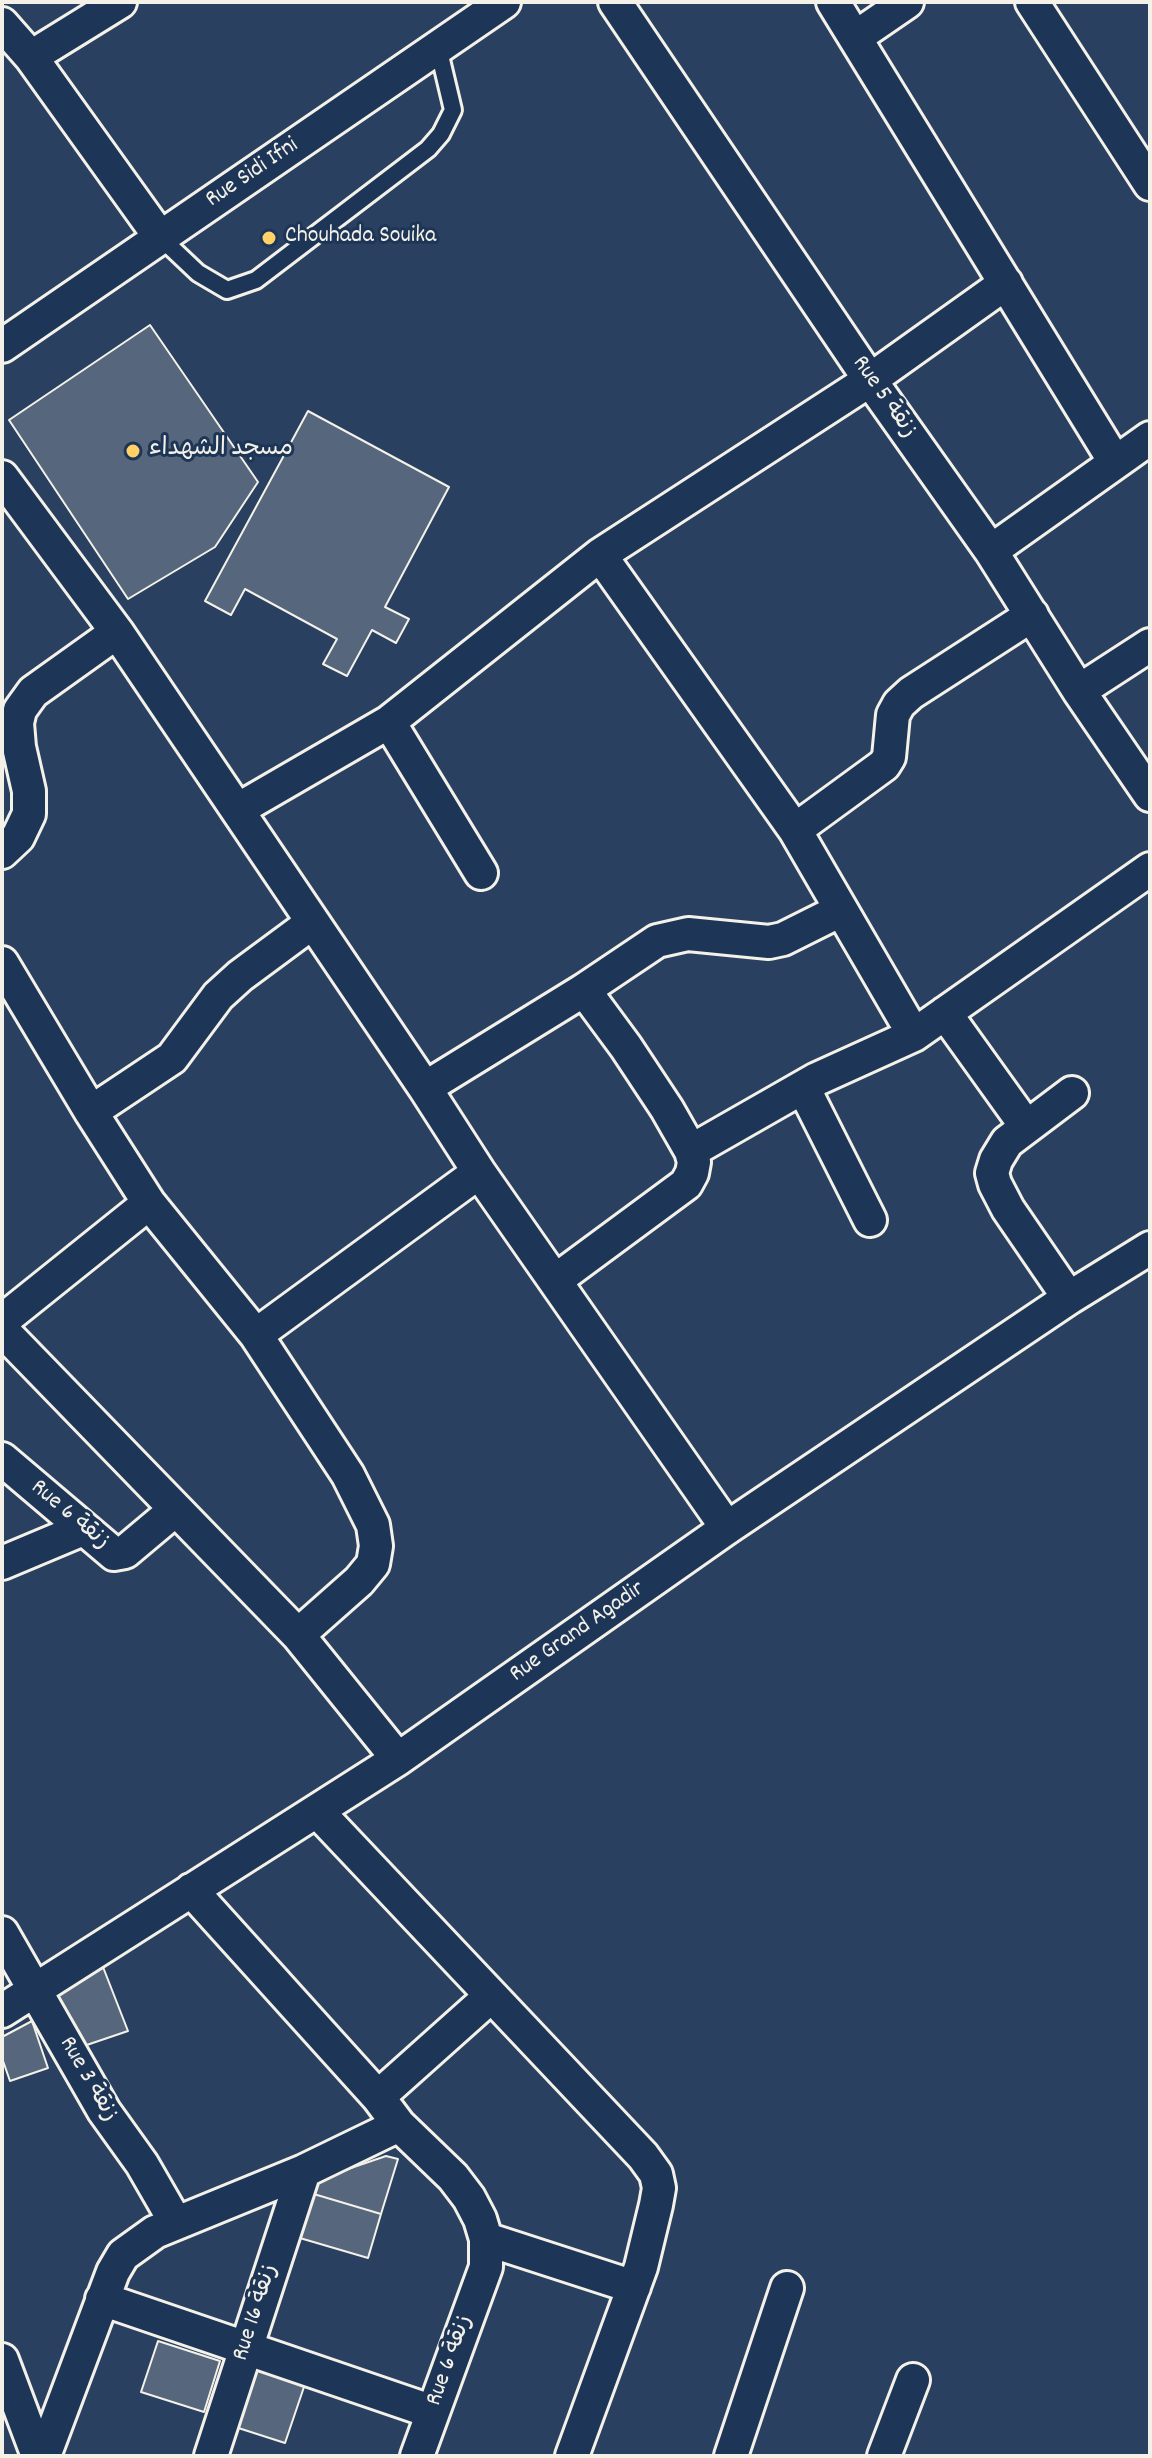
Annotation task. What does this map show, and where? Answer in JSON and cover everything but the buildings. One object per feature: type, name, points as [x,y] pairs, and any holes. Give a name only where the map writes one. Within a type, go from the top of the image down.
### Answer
[{"type":"street","points":[[31,57],[120,2]]},
{"type":"street","name":"Rue Sidi Ifni","points":[[4,342],[504,2]]},
{"type":"street","name":"Rue 5 زنقة","points":[[615,2],[870,380],[991,551],[1079,691],[1150,795]]},
{"type":"street","points":[[833,2],[1115,462]]},
{"type":"street","points":[[856,37],[907,2]]},
{"type":"street","points":[[1032,2],[1150,184]]},
{"type":"street","points":[[2,24],[31,57],[160,237]]},
{"type":"street","points":[[239,809],[389,722],[600,555],[870,380],[1006,283]]},
{"type":"street","points":[[991,551],[1150,438]]},
{"type":"street","points":[[2,477],[117,632],[239,809],[479,1172],[727,1528]]},
{"type":"street","points":[[600,555],[795,830],[914,1035]]},
{"type":"street","points":[[795,830],[884,765],[889,757],[893,715],[911,693],[1032,615]]},
{"type":"street","points":[[2,852],[18,837],[29,814],[29,791],[19,747],[17,723],[20,710],[33,692],[117,632]]},
{"type":"street","points":[[1079,691],[1150,645]]},
{"type":"street","points":[[389,722],[481,873]]},
{"type":"street","points":[[691,1151],[803,1087],[914,1035],[1150,869]]},
{"type":"street","points":[[425,1088],[657,941],[702,935],[769,942],[783,939],[841,910]]},
{"type":"street","points":[[91,1112],[172,1058],[218,996],[313,922]]},
{"type":"street","points":[[2,963],[149,1203],[256,1335],[348,1475],[373,1525],[376,1546],[373,1564],[359,1581],[298,1635]]},
{"type":"street","points":[[556,1280],[686,1184],[694,1162],[691,1151],[626,1047],[584,990]]},
{"type":"street","points":[[945,1013],[1026,1126]]},
{"type":"street","points":[[803,1087],[870,1220]]},
{"type":"street","points":[[1069,1298],[1008,1209],[992,1173],[1007,1142],[1072,1093]]},
{"type":"street","points":[[256,1335],[479,1172]]},
{"type":"street","points":[[2,1321],[149,1203]]},
{"type":"street","name":"Rue Grand Agadir","points":[[2,2011],[398,1759],[727,1528],[1069,1298],[1150,1248]]},
{"type":"street","points":[[2,1330],[298,1635],[398,1759]]},
{"type":"street","name":"Rue 6 زنقة","points":[[2,1459],[106,1549],[120,1554],[175,1510]]},
{"type":"street","points":[[2,1563],[83,1529]]},
{"type":"street","points":[[317,1811],[643,2156],[656,2174],[659,2188],[641,2267],[572,2456]]},
{"type":"street","points":[[191,1890],[378,2097],[399,2125],[461,2188],[480,2219],[486,2253],[634,2287]]},
{"type":"street","name":"Rue 3 زنقة","points":[[2,1933],[104,2111],[142,2164],[176,2223]]},
{"type":"street","points":[[378,2097],[491,1996]]},
{"type":"street","points":[[41,2456],[113,2272],[123,2255],[138,2243],[176,2223],[304,2171],[399,2125]]},
{"type":"street","name":"Rue 16 زنقة","points":[[211,2456],[304,2171]]},
{"type":"street","name":"Rue 6 زنقة","points":[[417,2456],[486,2253]]},
{"type":"street","points":[[731,2456],[787,2288]]},
{"type":"street","points":[[102,2299],[433,2412]]},
{"type":"street","points":[[2,2360],[41,2456]]},
{"type":"street","points":[[884,2456],[913,2380]]},
{"type":"lane","points":[[160,237],[198,273],[227,290],[256,280],[428,149],[441,134],[453,110],[438,47]]},
{"type":"place","name":"Chouhada Souika","points":[[269,238]]},
{"type":"place","name":"مسجد الشهداء","points":[[133,451]]}]
